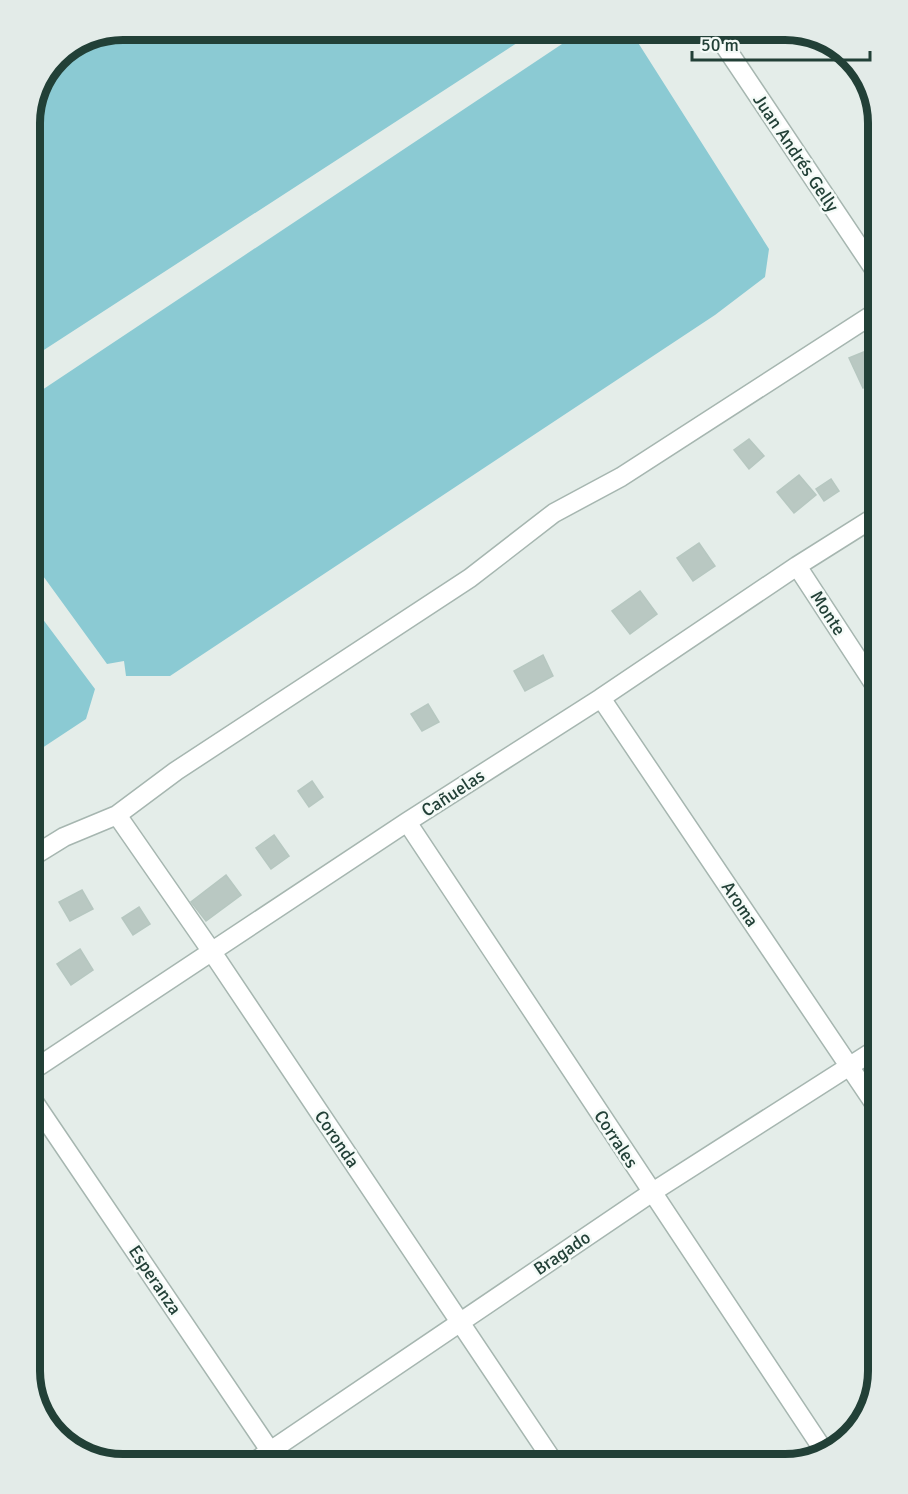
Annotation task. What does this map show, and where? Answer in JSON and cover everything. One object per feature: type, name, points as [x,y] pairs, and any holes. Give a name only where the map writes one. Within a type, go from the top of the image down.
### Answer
[{"type":"street","name":"Juan Andrés Gelly","points":[[721,41],[868,261]]},
{"type":"street","points":[[40,852],[64,837],[117,815],[176,771],[470,578],[554,513],[621,477],[868,317]]},
{"type":"street","name":"Cañuelas","points":[[40,1065],[407,822],[601,698],[797,566],[868,521]]},
{"type":"street","name":"Monte","points":[[797,566],[868,675]]},
{"type":"street","name":"Aroma","points":[[601,698],[868,1094]]},
{"type":"street","name":"Coronda","points":[[117,815],[212,952],[548,1454]]},
{"type":"street","name":"Corrales","points":[[407,822],[820,1445]]},
{"type":"street","name":"Bragado","points":[[280,1453],[459,1321],[651,1193],[868,1055]]},
{"type":"street","name":"Esperanza","points":[[40,1111],[272,1453]]},
{"type":"water","points":[[123,40],[521,41],[41,352],[41,118],[43,102],[49,87],[58,73],[77,54],[107,42]]},
{"type":"water","points":[[567,41],[637,41],[769,249],[765,277],[715,315],[170,676],[126,676],[124,661],[107,664],[41,573],[41,391]]},
{"type":"water","points":[[41,616],[95,689],[86,719],[40,749]]},
{"type":"building","points":[[868,350],[868,386],[863,388],[849,358]]},
{"type":"building","points":[[749,439],[764,456],[749,469],[734,450]]},
{"type":"building","points":[[799,475],[816,495],[794,513],[777,492]]},
{"type":"building","points":[[831,479],[839,491],[824,501],[816,489]]},
{"type":"building","points":[[699,543],[715,566],[693,581],[677,558]]},
{"type":"building","points":[[640,591],[657,614],[630,634],[612,611]]},
{"type":"building","points":[[543,655],[553,676],[525,691],[514,671]]},
{"type":"building","points":[[428,704],[439,722],[422,731],[411,714]]},
{"type":"building","points":[[312,781],[323,797],[309,807],[298,791]]},
{"type":"building","points":[[274,835],[289,856],[271,869],[256,848]]},
{"type":"building","points":[[226,875],[241,895],[206,921],[191,902]]},
{"type":"building","points":[[82,890],[93,909],[70,921],[59,902]]},
{"type":"building","points":[[139,907],[150,924],[133,935],[122,918]]},
{"type":"building","points":[[80,949],[93,970],[71,985],[57,964]]}]
